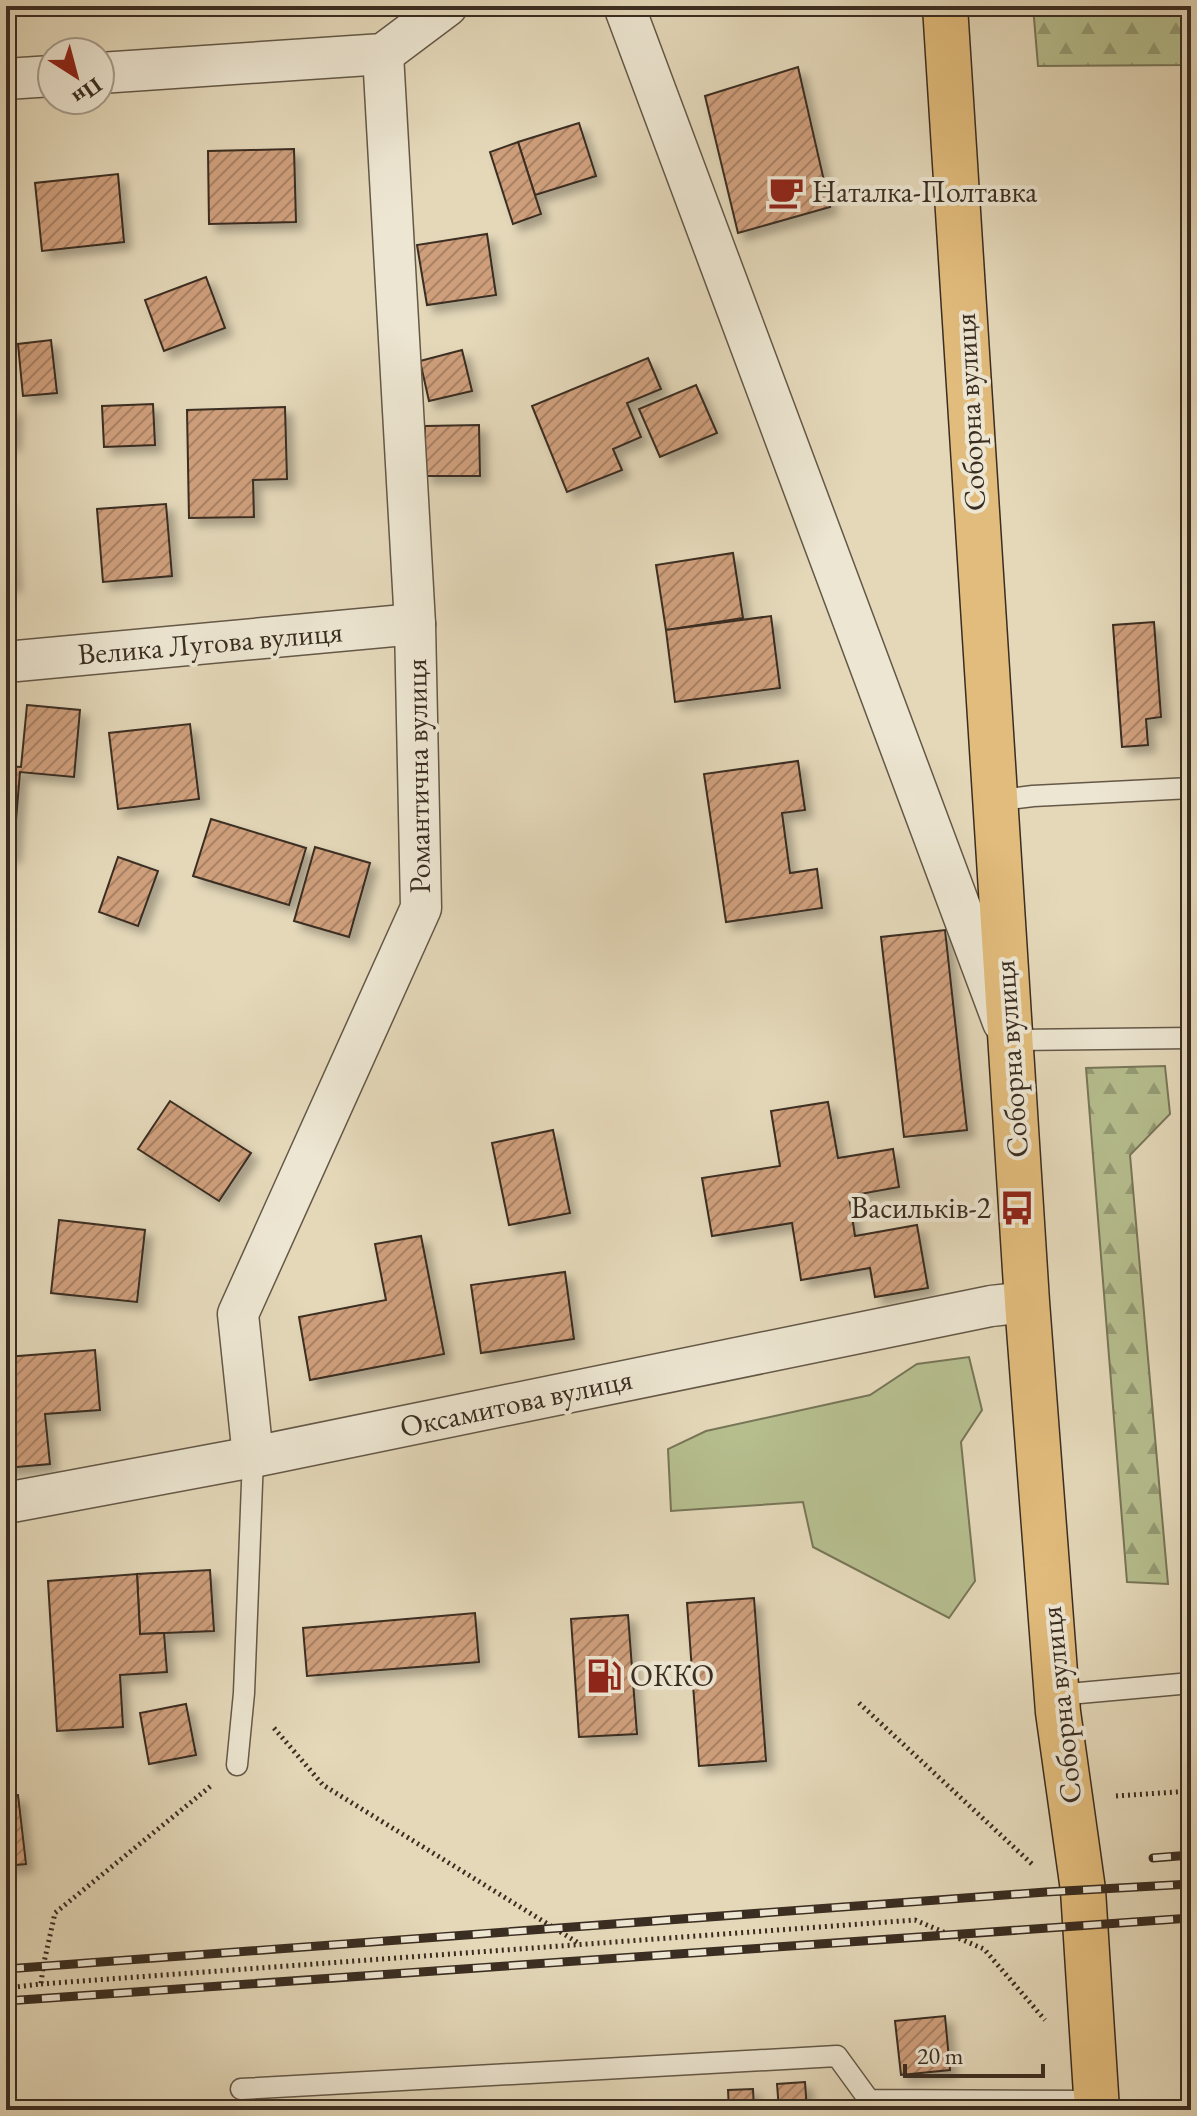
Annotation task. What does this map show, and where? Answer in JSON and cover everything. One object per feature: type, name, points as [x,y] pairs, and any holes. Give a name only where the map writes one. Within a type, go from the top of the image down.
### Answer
[{"type":"main road","name":"Соборна вулиця","points":[[945,6],[1027,1302],[1057,1695],[1083,1890],[1096,2106]]},
{"type":"street","points":[[116,72],[383,54],[447,6]]},
{"type":"street","points":[[624,6],[1009,1040]]},
{"type":"street","name":"Романтична вулиця","points":[[253,1457],[238,1314],[421,908],[415,624],[383,54]]},
{"type":"street","points":[[6,79],[36,77]]},
{"type":"street","name":"Велика Лугова вулиця","points":[[6,662],[415,624]]},
{"type":"street","name":"Оксамитова вулиця","points":[[6,1503],[253,1457],[976,1309],[1027,1302]]},
{"type":"lane","points":[[994,801],[1033,796],[1191,788]]},
{"type":"lane","points":[[1009,1040],[1191,1038]]},
{"type":"lane","points":[[237,1765],[244,1693],[253,1457]]},
{"type":"lane","points":[[1057,1695],[1191,1683]]},
{"type":"lane","points":[[241,2089],[837,2056],[869,2100],[1096,2106]]},
{"type":"path","points":[[244,1693],[323,1785],[581,1945]]},
{"type":"path","points":[[859,1703],[1034,1865]]},
{"type":"path","points":[[41,1984],[55,1913],[237,1765]]},
{"type":"path","points":[[1103,1797],[1191,1791]]},
{"type":"path","points":[[6,1988],[915,1920],[984,1949],[1051,2027]]},
{"type":"green space","points":[[1033,6],[1191,6],[1191,65],[1038,66]]},
{"type":"green space","points":[[1165,1066],[1170,1114],[1130,1155],[1168,1584],[1127,1582],[1086,1068]]},
{"type":"green space","points":[[969,1357],[982,1410],[961,1442],[975,1581],[949,1618],[813,1547],[803,1502],[671,1511],[668,1449],[706,1431],[870,1395],[917,1364]]},
{"type":"building","points":[[798,67],[830,207],[738,233],[705,96]]},
{"type":"building","points":[[579,123],[596,176],[535,195],[518,142]]},
{"type":"building","points":[[518,142],[541,214],[513,224],[490,152]]},
{"type":"building","points":[[294,149],[296,222],[209,224],[208,151]]},
{"type":"building","points":[[118,174],[124,242],[42,251],[35,183]]},
{"type":"building","points":[[487,234],[496,295],[427,305],[417,245]]},
{"type":"building","points":[[206,277],[225,328],[164,351],[145,300]]},
{"type":"building","points":[[51,340],[57,393],[23,396],[18,344]]},
{"type":"building","points":[[462,350],[472,391],[429,401],[420,361]]},
{"type":"building","points":[[648,358],[661,389],[627,403],[641,437],[613,449],[622,470],[567,492],[532,406]]},
{"type":"building","points":[[696,385],[717,433],[660,457],[639,409]]},
{"type":"building","points":[[153,404],[155,445],[104,447],[102,406]]},
{"type":"building","points":[[285,407],[287,479],[253,480],[254,517],[189,518],[187,410]]},
{"type":"building","points":[[6,409],[14,409],[13,443],[6,443]]},
{"type":"building","points":[[479,425],[480,476],[425,476],[425,426]]},
{"type":"building","points":[[6,500],[14,584],[6,585]]},
{"type":"building","points":[[166,504],[172,576],[103,582],[97,509]]},
{"type":"building","points":[[733,553],[743,618],[666,630],[656,565]]},
{"type":"building","points":[[771,616],[780,688],[675,702],[666,630]]},
{"type":"building","points":[[1154,622],[1161,717],[1146,719],[1148,745],[1122,747],[1113,625]]},
{"type":"building","points":[[27,705],[80,710],[74,777],[20,772],[13,856],[6,855],[6,766],[21,767]]},
{"type":"building","points":[[190,724],[199,799],[118,809],[109,733]]},
{"type":"building","points":[[798,761],[805,810],[782,813],[790,873],[817,869],[822,908],[726,922],[704,774]]},
{"type":"building","points":[[211,819],[306,848],[289,905],[193,876]]},
{"type":"building","points":[[315,847],[370,863],[349,937],[294,921]]},
{"type":"building","points":[[118,857],[158,871],[138,926],[99,912]]},
{"type":"building","points":[[945,930],[967,1130],[904,1137],[881,937]]},
{"type":"building","points":[[170,1101],[251,1153],[219,1201],[138,1149]]},
{"type":"building","points":[[828,1102],[838,1158],[893,1149],[899,1187],[849,1196],[855,1236],[917,1225],[928,1288],[875,1297],[870,1268],[801,1280],[792,1223],[712,1236],[702,1178],[780,1166],[771,1111]]},
{"type":"building","points":[[553,1130],[570,1213],[509,1225],[492,1143]]},
{"type":"building","points":[[59,1220],[145,1230],[137,1302],[51,1293]]},
{"type":"building","points":[[421,1236],[444,1354],[310,1380],[299,1317],[386,1300],[375,1244]]},
{"type":"building","points":[[565,1272],[574,1339],[481,1353],[471,1285]]},
{"type":"building","points":[[95,1350],[100,1410],[45,1414],[50,1464],[6,1468],[6,1357]]},
{"type":"building","points":[[210,1570],[214,1631],[140,1634],[137,1574]]},
{"type":"building","points":[[137,1574],[140,1634],[164,1633],[167,1672],[120,1675],[123,1727],[57,1731],[48,1581]]},
{"type":"building","points":[[754,1598],[766,1761],[699,1766],[687,1603]]},
{"type":"building","points":[[475,1613],[479,1662],[307,1676],[303,1628]]},
{"type":"building","name":"ОККО","points":[[628,1615],[637,1734],[579,1737],[571,1619]]},
{"type":"building","points":[[186,1704],[196,1755],[149,1764],[140,1713]]},
{"type":"building","points":[[18,1795],[26,1864],[6,1866],[6,1796]]},
{"type":"building","points":[[945,2016],[950,2070],[901,2075],[895,2021]]},
{"type":"building","points":[[805,2082],[807,2110],[779,2110],[777,2084]]},
{"type":"building","points":[[753,2089],[754,2110],[729,2110],[728,2090]]},
{"type":"railway","points":[[1153,1858],[1191,1855]]},
{"type":"railway","points":[[6,1969],[1191,1884]]},
{"type":"railway","points":[[6,2001],[1191,1918]]},
{"type":"place","name":"Наталка-Полтавка","points":[[786,192]]},
{"type":"place","name":"Васильків-2","points":[[1017,1208]]},
{"type":"place","name":"ОККО","points":[[604,1676]]}]
